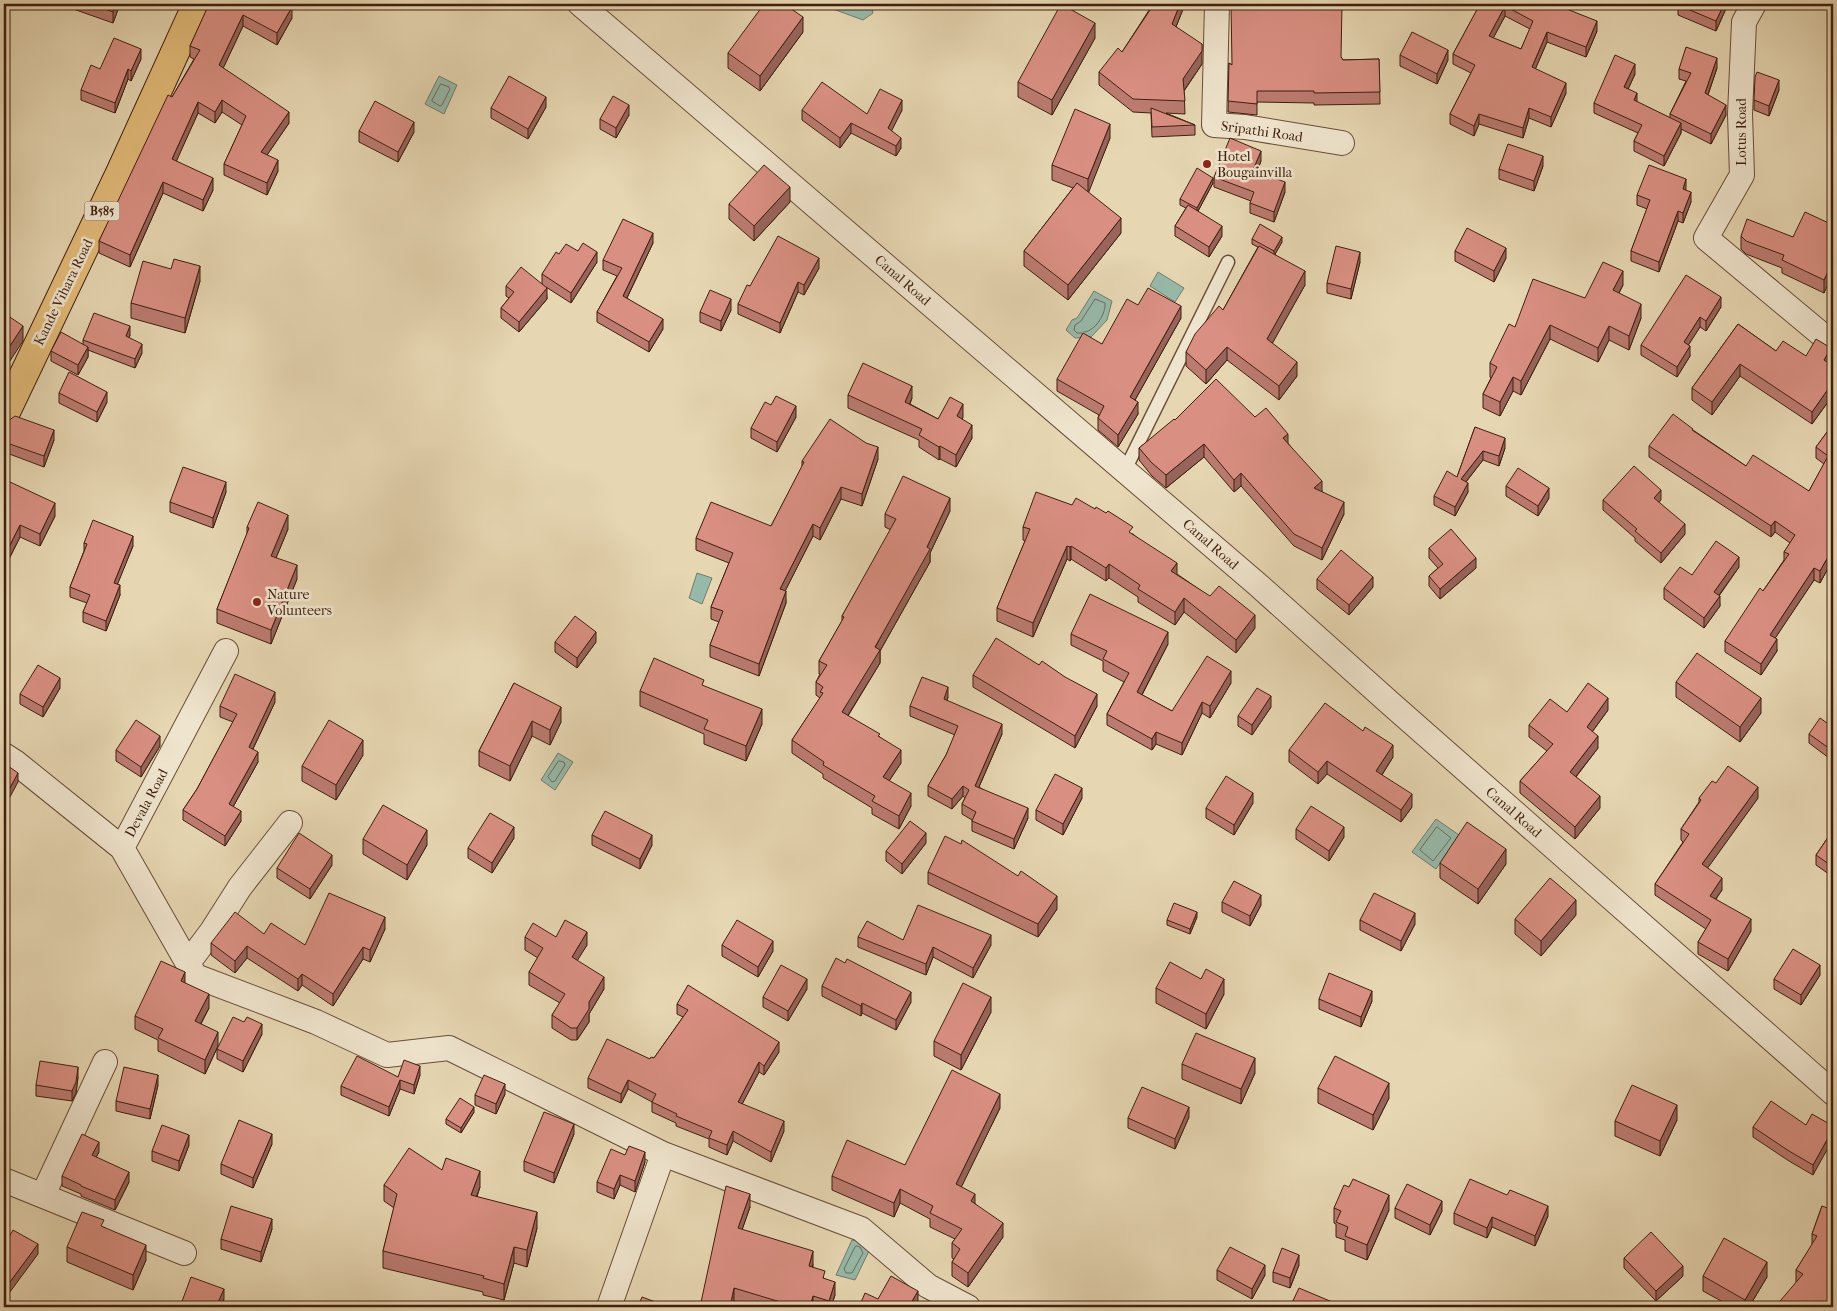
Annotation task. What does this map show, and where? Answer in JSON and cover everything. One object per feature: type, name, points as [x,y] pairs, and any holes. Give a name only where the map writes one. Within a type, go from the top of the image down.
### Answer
[{"type":"main road","name":"Kande Vihara Road","points":[[4,416],[120,173],[196,4]]},
{"type":"street","name":"Canal Road","points":[[580,4],[1264,590],[1833,1093]]},
{"type":"street","name":"Sripathi Road","points":[[1217,4],[1214,125],[1245,126],[1342,143]]},
{"type":"street","name":"Lotus Road","points":[[1754,4],[1744,22],[1740,114],[1742,175],[1706,238],[1833,344]]},
{"type":"street","name":"Devala Road","points":[[10,758],[122,848],[226,651]]},
{"type":"street","points":[[188,963],[212,931],[240,887],[290,823]]},
{"type":"street","points":[[122,848],[196,976],[316,1022],[387,1055],[449,1048],[663,1154],[861,1229],[928,1286],[968,1307]]},
{"type":"street","points":[[43,1195],[105,1062]]},
{"type":"street","points":[[609,1307],[663,1154]]},
{"type":"street","points":[[4,1180],[184,1253]]},
{"type":"lane","points":[[1125,470],[1228,262]]},
{"type":"water","points":[[831,4],[871,4],[873,13],[863,20],[833,9]]},
{"type":"water","points":[[439,76],[457,85],[444,114],[425,104]]},
{"type":"water","points":[[1158,272],[1184,288],[1175,302],[1150,286]]},
{"type":"water","points":[[1094,291],[1112,301],[1107,320],[1091,337],[1075,338],[1066,330],[1072,320],[1077,318]]},
{"type":"water","points":[[697,573],[712,578],[702,604],[689,598]]},
{"type":"water","points":[[558,753],[573,762],[555,790],[541,780]]},
{"type":"water","points":[[1436,819],[1459,835],[1436,869],[1412,852]]},
{"type":"water","points":[[852,1240],[862,1241],[869,1251],[855,1280],[836,1275]]},
{"type":"building","points":[[91,4],[116,4],[113,12]]},
{"type":"building","points":[[209,4],[287,4],[292,7],[277,33],[243,15],[219,65],[289,112],[261,152],[278,160],[267,183],[224,164],[246,116],[222,100],[215,112],[198,102],[172,159],[213,178],[203,200],[163,182],[130,255],[99,241],[168,95],[172,97],[200,50],[190,46]]},
{"type":"building","points":[[764,4],[784,4],[803,17],[760,76],[728,53]]},
{"type":"building","points":[[1061,4],[1095,23],[1052,100],[1018,82]]},
{"type":"building","points":[[1154,4],[1180,4],[1172,24],[1202,44],[1202,51],[1183,79],[1185,101],[1133,99],[1099,72],[1118,48],[1122,52]]},
{"type":"building","points":[[1231,4],[1342,4],[1341,57],[1343,60],[1379,59],[1380,92],[1314,93],[1314,91],[1257,91],[1257,104],[1228,101],[1229,63],[1232,65]]},
{"type":"building","points":[[1480,4],[1554,4],[1597,21],[1586,47],[1547,32],[1532,67],[1566,83],[1551,117],[1529,108],[1523,128],[1479,114],[1474,126],[1450,114],[1475,65],[1453,54]],"holes":[[[1505,6],[1533,21],[1521,49],[1489,36]]]},
{"type":"building","points":[[1678,4],[1724,4],[1716,21]]},
{"type":"building","points":[[1412,32],[1448,50],[1437,74],[1400,55]]},
{"type":"building","points":[[114,38],[141,49],[131,71],[128,69],[115,103],[81,90],[91,65],[100,69]]},
{"type":"building","points":[[1686,47],[1717,58],[1705,93],[1726,105],[1711,134],[1670,114],[1691,73],[1679,69]]},
{"type":"building","points":[[1615,55],[1635,64],[1624,87],[1637,93],[1634,100],[1681,123],[1664,156],[1634,141],[1642,125],[1594,103]]},
{"type":"building","points":[[1757,72],[1779,80],[1769,106],[1754,100]]},
{"type":"building","points":[[509,76],[546,97],[528,129],[491,108]]},
{"type":"building","points":[[822,82],[867,114],[880,89],[902,100],[888,128],[901,138],[896,146],[851,123],[840,138],[802,110]]},
{"type":"building","points":[[613,96],[629,105],[616,128],[600,119]]},
{"type":"building","points":[[375,101],[414,122],[398,152],[359,131]]},
{"type":"building","points":[[1151,108],[1195,125],[1152,127]]},
{"type":"building","points":[[1075,109],[1110,124],[1088,179],[1052,165]]},
{"type":"building","points":[[1230,138],[1261,151],[1253,170],[1285,182],[1274,212],[1250,203],[1254,192],[1214,177]]},
{"type":"building","points":[[1508,144],[1543,156],[1534,181],[1499,169]]},
{"type":"building","points":[[764,165],[790,187],[754,226],[729,204]]},
{"type":"building","points":[[1649,165],[1686,179],[1683,189],[1691,192],[1683,213],[1678,211],[1659,262],[1631,251],[1650,200],[1637,195]]},
{"type":"building","points":[[1197,168],[1213,178],[1197,208],[1180,199]]},
{"type":"building","points":[[1077,183],[1121,218],[1068,285],[1024,251]]},
{"type":"building","points":[[1188,205],[1222,226],[1209,247],[1175,226]]},
{"type":"building","points":[[1805,212],[1833,225],[1833,261],[1824,280],[1782,260],[1784,255],[1746,241],[1741,236],[1747,219],[1793,237]]},
{"type":"building","points":[[623,219],[653,233],[623,296],[663,319],[649,342],[597,312],[622,268],[603,260]]},
{"type":"building","points":[[1260,224],[1282,237],[1274,251],[1252,239]]},
{"type":"building","points":[[1467,228],[1506,248],[1494,271],[1455,251]]},
{"type":"building","points":[[778,236],[819,258],[804,285],[798,282],[780,323],[738,304],[747,285],[750,286]]},
{"type":"building","points":[[583,243],[597,252],[571,293],[542,274],[556,252],[559,254],[566,244],[578,251]]},
{"type":"building","points":[[1259,246],[1305,271],[1267,339],[1297,362],[1279,386],[1227,347],[1206,370],[1186,352],[1195,334],[1219,306],[1223,310]]},
{"type":"building","points":[[1336,246],[1360,252],[1351,289],[1327,283]]},
{"type":"building","points":[[174,259],[200,266],[185,318],[131,303],[143,261],[171,269]]},
{"type":"building","points":[[1603,262],[1623,271],[1613,290],[1641,304],[1629,336],[1609,326],[1598,348],[1550,325],[1521,381],[1513,377],[1500,402],[1483,394],[1497,367],[1490,363],[1509,324],[1515,327],[1533,279],[1585,298]]},
{"type":"building","points":[[521,267],[547,288],[519,322],[501,308],[514,292],[506,286]]},
{"type":"building","points":[[1686,275],[1721,297],[1706,321],[1700,317],[1684,342],[1690,346],[1677,367],[1641,345]]},
{"type":"building","points":[[1148,288],[1181,306],[1130,397],[1138,402],[1118,435],[1098,418],[1104,406],[1057,379],[1083,333],[1102,344],[1127,299],[1138,305]]},
{"type":"building","points":[[710,290],[731,299],[721,321],[700,312]]},
{"type":"building","points":[[4,313],[23,326],[4,355]]},
{"type":"building","points":[[94,313],[130,326],[126,336],[142,344],[135,359],[83,340]]},
{"type":"building","points":[[1738,324],[1776,351],[1783,341],[1806,356],[1816,339],[1831,348],[1824,360],[1833,366],[1833,382],[1812,412],[1740,364],[1712,402],[1692,388]]},
{"type":"building","points":[[61,332],[88,347],[78,365],[51,351]]},
{"type":"building","points":[[863,363],[912,386],[905,402],[938,419],[950,397],[963,404],[957,416],[972,425],[956,455],[919,435],[922,429],[848,395]]},
{"type":"building","points":[[69,372],[107,392],[97,412],[59,393]]},
{"type":"building","points":[[1216,379],[1255,417],[1266,408],[1288,434],[1283,438],[1322,481],[1314,488],[1344,502],[1322,548],[1294,534],[1241,473],[1234,480],[1204,444],[1166,475],[1139,448],[1175,420]]},
{"type":"building","points":[[776,396],[796,406],[777,442],[751,428],[765,402],[771,405]]},
{"type":"building","points":[[1673,414],[1692,430],[1746,466],[1753,455],[1809,491],[1828,456],[1816,447],[1833,424],[1833,520],[1828,531],[1833,534],[1833,548],[1820,571],[1814,568],[1770,635],[1777,639],[1761,664],[1725,641],[1760,588],[1763,591],[1789,554],[1784,552],[1795,535],[1775,521],[1771,526],[1649,446]]},
{"type":"building","points":[[15,416],[54,430],[44,456],[4,442],[4,433],[8,421]]},
{"type":"building","points":[[830,419],[866,443],[878,447],[862,494],[841,487],[820,528],[813,524],[780,589],[786,591],[759,664],[710,645],[723,611],[711,607],[733,553],[696,538],[711,502],[771,526],[804,462],[802,461]]},
{"type":"building","points":[[1475,427],[1505,438],[1499,456],[1483,451],[1461,479],[1468,483],[1455,507],[1434,496],[1447,471],[1457,477]]},
{"type":"building","points":[[1634,466],[1661,490],[1654,498],[1685,524],[1661,553],[1635,531],[1637,529],[1603,500]]},
{"type":"building","points":[[183,467],[226,482],[213,518],[170,502]]},
{"type":"building","points":[[1518,468],[1549,488],[1538,506],[1506,486]]},
{"type":"building","points":[[903,476],[950,498],[927,547],[930,549],[875,647],[880,650],[842,712],[880,734],[878,736],[901,750],[883,777],[911,793],[899,816],[872,801],[875,796],[823,765],[824,762],[792,740],[823,693],[820,692],[823,687],[816,682],[827,665],[819,661],[896,519],[885,514]]},
{"type":"building","points":[[10,482],[55,503],[40,534],[20,525],[4,557],[4,495]]},
{"type":"building","points":[[1036,492],[1072,505],[1076,498],[1095,509],[1096,507],[1106,513],[1108,511],[1133,527],[1129,532],[1177,563],[1171,571],[1210,596],[1219,586],[1255,615],[1236,640],[1184,598],[1175,612],[1138,589],[1140,585],[1109,564],[1106,568],[1071,546],[1067,546],[1033,623],[997,608],[1030,529],[1023,527]]},
{"type":"building","points":[[258,502],[288,515],[271,556],[297,565],[271,630],[217,609]]},
{"type":"building","points":[[93,520],[133,536],[114,583],[120,585],[106,621],[83,612],[90,595],[70,587],[87,544],[84,543]]},
{"type":"building","points":[[1451,529],[1476,558],[1440,589],[1429,576],[1443,564],[1429,548]]},
{"type":"building","points":[[1716,541],[1739,557],[1714,592],[1720,596],[1704,618],[1664,588],[1680,567],[1692,575]]},
{"type":"building","points":[[1341,550],[1373,577],[1349,605],[1317,579]]},
{"type":"building","points":[[1090,594],[1168,632],[1137,692],[1172,711],[1207,656],[1231,671],[1210,706],[1202,702],[1182,743],[1156,732],[1152,739],[1107,714],[1129,673],[1103,659],[1107,651],[1071,634]]},
{"type":"building","points":[[575,616],[596,632],[577,658],[555,642]]},
{"type":"building","points":[[996,638],[1039,665],[1042,661],[1065,677],[1097,694],[1075,736],[973,675]]},
{"type":"building","points":[[1697,653],[1761,698],[1740,727],[1676,682]]},
{"type":"building","points":[[654,658],[704,680],[702,685],[762,709],[746,746],[704,729],[708,720],[640,691]]},
{"type":"building","points":[[38,665],[60,678],[43,707],[20,694]]},
{"type":"building","points":[[235,674],[275,692],[249,747],[258,752],[229,804],[241,811],[225,836],[183,810],[197,789],[237,714],[220,706]]},
{"type":"building","points":[[922,677],[948,687],[944,699],[1002,724],[975,786],[1028,808],[1014,839],[972,821],[976,812],[962,804],[969,790],[963,786],[952,799],[928,786],[946,755],[958,726],[910,706]]},
{"type":"building","points":[[514,683],[561,707],[550,730],[532,721],[510,766],[479,751]]},
{"type":"building","points":[[1588,683],[1608,698],[1587,727],[1598,736],[1570,772],[1600,796],[1575,827],[1520,781],[1553,744],[1529,725],[1550,699],[1567,712]]},
{"type":"building","points":[[1257,688],[1271,696],[1252,725],[1238,716]]},
{"type":"building","points":[[1325,703],[1363,731],[1365,727],[1393,745],[1376,771],[1412,794],[1401,810],[1327,761],[1318,772],[1289,750]]},
{"type":"building","points":[[1833,713],[1833,751],[1809,734],[1820,718],[1827,723]]},
{"type":"building","points":[[136,720],[160,736],[141,767],[116,750]]},
{"type":"building","points":[[329,720],[363,740],[336,785],[302,766]]},
{"type":"building","points":[[4,763],[18,773],[4,799]]},
{"type":"building","points":[[1728,766],[1758,787],[1702,864],[1722,878],[1710,896],[1751,919],[1728,959],[1698,942],[1711,920],[1655,884],[1689,834],[1681,829],[1701,800],[1699,798],[1712,781],[1716,783]]},
{"type":"building","points":[[1055,774],[1082,788],[1063,824],[1036,810]]},
{"type":"building","points":[[1226,776],[1253,793],[1234,825],[1206,808]]},
{"type":"building","points":[[383,805],[427,830],[407,865],[363,839]]},
{"type":"building","points":[[1311,806],[1344,827],[1329,851],[1296,829]]},
{"type":"building","points":[[605,811],[652,835],[640,859],[592,835]]},
{"type":"building","points":[[490,813],[514,827],[492,863],[468,848]]},
{"type":"building","points":[[910,821],[926,833],[902,864],[886,851]]},
{"type":"building","points":[[1467,822],[1506,849],[1478,889],[1440,863]]},
{"type":"building","points":[[1833,830],[1833,867],[1816,855]]},
{"type":"building","points":[[299,833],[332,855],[310,889],[277,868]]},
{"type":"building","points":[[945,836],[961,844],[962,840],[1018,876],[1021,871],[1057,896],[1038,924],[928,872]]},
{"type":"building","points":[[1550,878],[1576,900],[1541,941],[1515,919]]},
{"type":"building","points":[[1234,881],[1261,895],[1250,916],[1222,902]]},
{"type":"building","points":[[329,893],[385,917],[370,950],[363,947],[333,994],[302,974],[298,979],[247,946],[235,961],[211,943],[235,912],[264,934],[271,923],[305,945]]},
{"type":"building","points":[[1374,893],[1415,913],[1401,941],[1360,920]]},
{"type":"building","points":[[1174,903],[1197,912],[1190,929],[1167,920]]},
{"type":"building","points":[[918,905],[991,935],[973,968],[933,947],[926,964],[858,937],[867,921],[903,940]]},
{"type":"building","points":[[565,920],[587,932],[572,957],[604,977],[589,1002],[589,1009],[577,1028],[571,1028],[552,1015],[565,994],[529,972],[543,948],[525,937],[533,923],[556,937]]},
{"type":"building","points":[[737,920],[773,941],[758,967],[722,945]]},
{"type":"building","points":[[1793,949],[1820,965],[1801,995],[1774,979]]},
{"type":"building","points":[[836,958],[845,963],[847,959],[911,992],[896,1020],[862,1003],[861,1006],[822,986]]},
{"type":"building","points":[[161,961],[185,972],[181,981],[209,994],[195,1021],[218,1032],[205,1060],[158,1038],[163,1029],[135,1016]]},
{"type":"building","points":[[1170,962],[1201,979],[1206,969],[1224,979],[1206,1014],[1156,988]]},
{"type":"building","points":[[781,965],[807,979],[788,1011],[763,997]]},
{"type":"building","points":[[1329,973],[1372,991],[1361,1017],[1319,999]]},
{"type":"building","points":[[963,983],[991,997],[961,1055],[934,1041]]},
{"type":"building","points":[[688,985],[779,1042],[764,1066],[759,1062],[738,1102],[784,1121],[771,1152],[733,1131],[727,1145],[709,1138],[712,1131],[676,1116],[677,1114],[652,1102],[656,1094],[628,1080],[621,1094],[588,1078],[607,1039],[650,1059],[651,1057],[654,1058],[688,1010],[677,1004]]},
{"type":"building","points":[[233,1017],[244,1022],[247,1017],[262,1024],[243,1061],[217,1049]]},
{"type":"building","points":[[1196,1033],[1255,1058],[1241,1089],[1182,1064]]},
{"type":"building","points":[[357,1056],[398,1077],[404,1060],[420,1066],[414,1085],[400,1080],[389,1107],[341,1086]]},
{"type":"building","points":[[1335,1056],[1389,1083],[1373,1115],[1318,1088]]},
{"type":"building","points":[[40,1061],[78,1067],[76,1082],[72,1091],[36,1085]]},
{"type":"building","points":[[124,1067],[158,1075],[150,1109],[116,1101]]},
{"type":"building","points":[[952,1070],[1000,1094],[956,1184],[975,1194],[971,1201],[1003,1223],[968,1273],[952,1262],[960,1249],[952,1243],[962,1229],[930,1213],[933,1206],[900,1189],[894,1203],[832,1176],[847,1140],[905,1165]]},
{"type":"building","points":[[484,1075],[505,1084],[496,1104],[475,1095]]},
{"type":"building","points":[[1632,1085],[1677,1105],[1660,1141],[1615,1121]]},
{"type":"building","points":[[1142,1087],[1189,1107],[1175,1139],[1128,1118]]},
{"type":"building","points":[[460,1098],[474,1107],[461,1128],[446,1119]]},
{"type":"building","points":[[1771,1101],[1806,1125],[1812,1114],[1833,1126],[1813,1165],[1753,1127]]},
{"type":"building","points":[[544,1112],[574,1124],[554,1173],[524,1161]]},
{"type":"building","points":[[239,1120],[272,1134],[253,1178],[221,1164]]},
{"type":"building","points":[[162,1125],[189,1135],[179,1161],[152,1151]]},
{"type":"building","points":[[82,1134],[99,1142],[92,1155],[129,1172],[115,1200],[62,1176]]},
{"type":"building","points":[[629,1146],[645,1152],[635,1181],[620,1175],[614,1189],[597,1182],[611,1149],[625,1155]]},
{"type":"building","points":[[409,1148],[442,1170],[446,1158],[480,1171],[471,1195],[537,1212],[527,1250],[514,1247],[504,1284],[483,1278],[484,1276],[383,1251],[397,1194],[384,1185]]},
{"type":"building","points":[[1353,1179],[1389,1195],[1367,1245],[1345,1236],[1348,1227],[1336,1222],[1341,1211],[1334,1208],[1344,1185],[1349,1187]]},
{"type":"building","points":[[1470,1179],[1507,1195],[1510,1190],[1548,1206],[1535,1236],[1492,1217],[1487,1228],[1454,1213]]},
{"type":"building","points":[[1407,1184],[1442,1201],[1430,1225],[1395,1208]]},
{"type":"building","points":[[726,1186],[750,1194],[738,1228],[813,1251],[809,1266],[825,1271],[823,1278],[835,1282],[829,1301],[813,1296],[810,1307],[797,1307],[734,1288],[730,1307],[700,1307]]},
{"type":"building","points":[[231,1206],[272,1219],[261,1252],[221,1239]]},
{"type":"building","points":[[1822,1206],[1833,1210],[1833,1307],[1775,1307],[1803,1274],[1796,1270],[1817,1236],[1812,1234]]},
{"type":"building","points":[[82,1212],[104,1220],[101,1226],[146,1245],[133,1275],[67,1247]]},
{"type":"building","points":[[13,1230],[38,1244],[4,1290],[4,1246]]},
{"type":"building","points":[[1651,1232],[1683,1266],[1656,1291],[1624,1258]]},
{"type":"building","points":[[1724,1238],[1767,1262],[1745,1300],[1703,1276]]},
{"type":"building","points":[[1230,1247],[1265,1265],[1252,1289],[1217,1270]]},
{"type":"building","points":[[1282,1248],[1299,1255],[1290,1278],[1273,1272]]},
{"type":"building","points":[[891,1276],[918,1291],[911,1303],[920,1307],[859,1307],[865,1293],[878,1299]]},
{"type":"building","points":[[191,1277],[224,1289],[216,1307],[188,1307],[181,1304]]},
{"type":"building","points":[[1299,1288],[1344,1307],[1290,1307]]},
{"type":"building","points":[[642,1297],[669,1307],[638,1307]]},
{"type":"building","points":[[1387,1304],[1398,1307],[1386,1307]]},
{"type":"place","name":"Hotel Bougainvilla","points":[[1207,164]]},
{"type":"place","name":"Nature Volunteers","points":[[257,602]]}]
